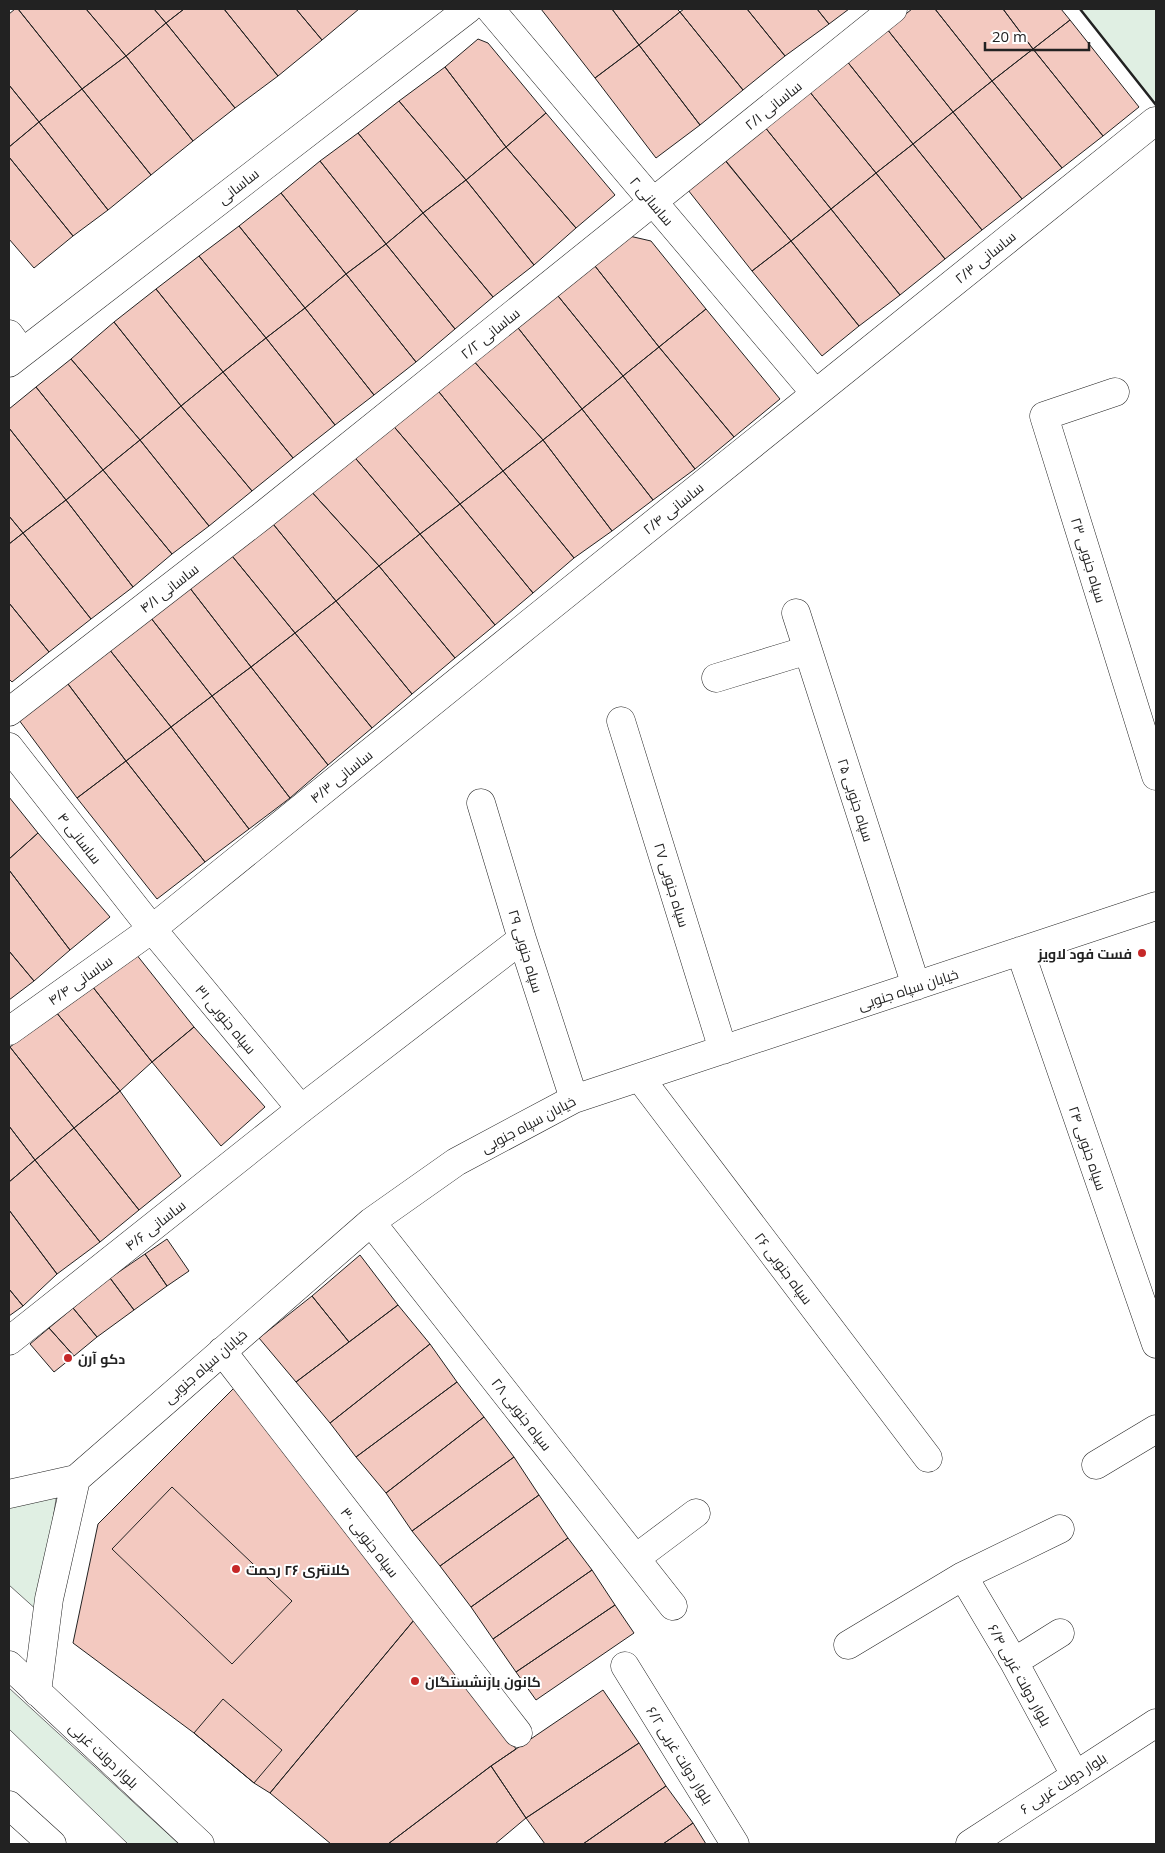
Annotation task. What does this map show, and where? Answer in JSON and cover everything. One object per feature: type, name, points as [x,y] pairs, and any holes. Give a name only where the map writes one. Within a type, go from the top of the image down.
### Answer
[{"type":"street","name":"ساسانی","points":[[13,350],[468,9]]},
{"type":"street","name":"۲ ساسانی","points":[[490,9],[816,393]]},
{"type":"street","name":"۲/۱ ساسانی","points":[[653,202],[893,9]]},
{"type":"street","name":"۲/۳ ساسانی","points":[[816,393],[1155,121]]},
{"type":"street","name":"۲/۲ ساسانی","points":[[328,463],[653,202]]},
{"type":"street","name":"۲۳ سپاه جنوبی","points":[[1115,392],[1044,416],[1156,776]]},
{"type":"street","name":"۲/۴ ساسانی","points":[[530,623],[816,393]]},
{"type":"street","name":"۴/۱ ساسانی","points":[[9,712],[328,463]]},
{"type":"street","name":"۲۵ سپاه جنوبی","points":[[796,613],[916,986]]},
{"type":"street","name":"۴/۳ ساسانی","points":[[152,930],[530,623]]},
{"type":"street","points":[[716,678],[808,650]]},
{"type":"street","name":"۲۷ سپاه جنوبی","points":[[621,721],[723,1050]]},
{"type":"street","name":"۴ ساسانی","points":[[9,747],[152,930]]},
{"type":"street","name":"۲۹ سپاه جنوبی","points":[[482,803],[522,939],[574,1099]]},
{"type":"street","name":"خیابان سپاه جنوبی","points":[[76,1479],[371,1222],[456,1162],[574,1099],[1156,906]]},
{"type":"street","name":"۴/۴ ساسانی","points":[[9,1031],[152,930]]},
{"type":"street","name":"۳۱ سپاه جنوبی","points":[[152,930],[301,1109]]},
{"type":"street","name":"۴/۶ ساسانی","points":[[9,1341],[301,1109],[522,939]]},
{"type":"street","name":"۲۴ سپاه جنوبی","points":[[1020,951],[1156,1344]]},
{"type":"street","name":"۲۶ سپاه جنوبی","points":[[640,1078],[928,1458]]},
{"type":"street","name":"۲۸ سپاه جنوبی","points":[[371,1222],[673,1606]]},
{"type":"street","name":"۳۰ سپاه جنوبی","points":[[222,1351],[518,1732]]},
{"type":"street","points":[[1096,1464],[1156,1429]]},
{"type":"street","points":[[9,1494],[76,1479],[49,1599],[37,1692]]},
{"type":"street","points":[[636,1558],[696,1513]]},
{"type":"street","points":[[848,1645],[963,1576],[1060,1529]]},
{"type":"street","name":"بلوار دولت غربی ۶/۴","points":[[963,1576],[1014,1662],[1075,1775]]},
{"type":"street","points":[[1014,1662],[1060,1633]]},
{"type":"street","name":"بلوار دولت غربی","points":[[9,1665],[200,1844]]},
{"type":"street","name":"بلوار دولت غربی ۶/۲","points":[[625,1666],[735,1844]]},
{"type":"street","name":"بلوار دولت غربی ۶","points":[[970,1844],[1156,1723]]},
{"type":"street","points":[[9,1805],[52,1844]]},
{"type":"green space","points":[[1080,9],[1156,9],[1156,105]]},
{"type":"green space","points":[[57,1493],[39,1612],[9,1585],[9,1505]]},
{"type":"green space","points":[[9,1688],[179,1844],[128,1844],[9,1729]]},
{"type":"building","points":[[18,9],[82,89],[39,122],[9,85],[9,14]]},
{"type":"building","points":[[18,9],[86,9],[126,56],[82,89]]},
{"type":"building","points":[[86,9],[154,9],[166,23],[126,56]]},
{"type":"building","points":[[154,9],[184,9],[166,23]]},
{"type":"building","points":[[184,9],[224,9],[278,76],[235,108],[166,23]]},
{"type":"building","points":[[224,9],[296,9],[322,40],[278,76]]},
{"type":"building","points":[[296,9],[359,9],[322,40]]},
{"type":"building","points":[[541,9],[612,9],[639,45],[595,78]]},
{"type":"building","points":[[612,9],[677,9],[680,12],[639,45]]},
{"type":"building","points":[[684,9],[747,9],[785,56],[743,90],[680,12]]},
{"type":"building","points":[[747,9],[817,9],[829,24],[785,56]]},
{"type":"building","points":[[817,9],[849,9],[829,24]]},
{"type":"building","points":[[912,9],[935,9],[992,81],[953,112],[887,29]]},
{"type":"building","points":[[935,9],[1003,9],[1033,49],[992,81]]},
{"type":"building","points":[[1003,9],[1061,9],[1070,20],[1033,49]]},
{"type":"building","points":[[680,12],[743,90],[700,125],[639,45]]},
{"type":"building","points":[[1070,20],[1139,107],[1103,136],[1033,49]]},
{"type":"building","points":[[166,23],[235,108],[193,141],[126,56]]},
{"type":"building","points":[[887,29],[953,112],[913,144],[846,60]]},
{"type":"building","points":[[478,39],[488,43],[546,113],[506,147],[445,67]]},
{"type":"building","points":[[639,45],[700,125],[656,158],[595,78]]},
{"type":"building","points":[[1033,49],[1103,136],[1062,168],[992,81]]},
{"type":"building","points":[[126,56],[193,141],[151,175],[82,89]]},
{"type":"building","points":[[846,60],[913,144],[876,173],[809,91]]},
{"type":"building","points":[[445,67],[506,147],[466,180],[399,101]]},
{"type":"building","points":[[992,81],[1062,168],[1022,199],[953,112]]},
{"type":"building","points":[[9,85],[39,122],[9,147]]},
{"type":"building","points":[[82,89],[151,175],[108,210],[39,122]]},
{"type":"building","points":[[809,91],[876,173],[831,209],[764,126]]},
{"type":"building","points":[[399,101],[466,180],[423,213],[358,133]]},
{"type":"building","points":[[953,112],[1022,199],[982,230],[913,144]]},
{"type":"building","points":[[546,113],[615,195],[576,228],[506,147]]},
{"type":"building","points":[[39,122],[108,210],[73,236],[9,157],[9,147]]},
{"type":"building","points":[[764,126],[831,209],[791,241],[723,158]]},
{"type":"building","points":[[358,133],[423,213],[386,244],[320,161]]},
{"type":"building","points":[[913,144],[982,230],[945,259],[876,173]]},
{"type":"building","points":[[506,147],[576,228],[534,265],[466,180]]},
{"type":"building","points":[[9,157],[73,236],[34,268],[9,239]]},
{"type":"building","points":[[320,161],[386,244],[346,274],[281,193]]},
{"type":"building","points":[[726,161],[791,241],[752,271],[688,190]]},
{"type":"building","points":[[876,173],[945,259],[900,295],[831,209]]},
{"type":"building","points":[[466,180],[534,265],[493,297],[423,213]]},
{"type":"building","points":[[281,193],[346,274],[305,308],[239,226]]},
{"type":"building","points":[[831,209],[900,295],[859,326],[791,241]]},
{"type":"building","points":[[423,213],[493,297],[455,329],[386,244]]},
{"type":"building","points":[[239,226],[305,308],[266,338],[199,256]]},
{"type":"building","points":[[625,235],[651,241],[706,309],[659,347],[591,261]]},
{"type":"building","points":[[791,241],[859,326],[822,356],[752,271]]},
{"type":"building","points":[[386,244],[455,329],[416,362],[346,274]]},
{"type":"building","points":[[199,256],[266,338],[223,372],[156,289]]},
{"type":"building","points":[[591,261],[659,347],[623,376],[554,291]]},
{"type":"building","points":[[346,274],[416,362],[374,395],[305,308]]},
{"type":"building","points":[[156,289],[223,372],[181,406],[114,322]]},
{"type":"building","points":[[554,291],[623,376],[582,409],[515,324]]},
{"type":"building","points":[[305,308],[374,395],[335,425],[266,338]]},
{"type":"building","points":[[706,309],[780,399],[734,437],[659,347]]},
{"type":"building","points":[[114,322],[181,406],[140,440],[71,359]]},
{"type":"building","points":[[515,324],[582,409],[543,440],[472,359]]},
{"type":"building","points":[[266,338],[335,425],[293,458],[223,372]]},
{"type":"building","points":[[659,347],[734,437],[695,469],[623,376]]},
{"type":"building","points":[[71,359],[140,440],[103,470],[36,387]]},
{"type":"building","points":[[472,359],[543,440],[503,471],[435,387]]},
{"type":"building","points":[[223,372],[293,458],[252,491],[181,406]]},
{"type":"building","points":[[623,376],[695,469],[653,500],[582,409]]},
{"type":"building","points":[[36,387],[103,470],[66,500],[9,428],[9,409]]},
{"type":"building","points":[[435,387],[503,471],[460,504],[390,422]]},
{"type":"building","points":[[181,406],[252,491],[209,526],[140,440]]},
{"type":"building","points":[[582,409],[653,500],[612,531],[543,440]]},
{"type":"building","points":[[390,422],[460,504],[420,534],[351,453]]},
{"type":"building","points":[[9,428],[66,500],[23,533],[9,516]]},
{"type":"building","points":[[140,440],[209,526],[172,554],[103,470]]},
{"type":"building","points":[[543,440],[612,531],[574,558],[503,471]]},
{"type":"building","points":[[351,453],[420,534],[379,566],[309,489]]},
{"type":"building","points":[[103,470],[172,554],[133,587],[66,500]]},
{"type":"building","points":[[503,471],[574,558],[533,593],[460,504]]},
{"type":"building","points":[[309,489],[379,566],[336,601],[269,519]]},
{"type":"building","points":[[66,500],[133,587],[91,619],[23,533]]},
{"type":"building","points":[[460,504],[533,593],[495,625],[420,534]]},
{"type":"building","points":[[9,516],[23,533],[9,544]]},
{"type":"building","points":[[269,519],[336,601],[295,633],[228,551]]},
{"type":"building","points":[[23,533],[91,619],[49,652],[9,603],[9,544]]},
{"type":"building","points":[[420,534],[495,625],[455,658],[379,566]]},
{"type":"building","points":[[228,551],[295,633],[251,667],[186,583]]},
{"type":"building","points":[[379,566],[455,658],[412,694],[336,601]]},
{"type":"building","points":[[186,583],[251,667],[212,696],[147,613]]},
{"type":"building","points":[[336,601],[412,694],[372,728],[295,633]]},
{"type":"building","points":[[9,603],[49,652],[12,682],[9,679]]},
{"type":"building","points":[[147,613],[212,696],[171,727],[105,644]]},
{"type":"building","points":[[295,633],[372,728],[328,765],[251,667]]},
{"type":"building","points":[[105,644],[171,727],[126,761],[62,676]]},
{"type":"building","points":[[251,667],[328,765],[290,798],[212,696]]},
{"type":"building","points":[[62,676],[126,761],[77,798],[13,712]]},
{"type":"building","points":[[212,696],[290,798],[249,829],[171,727]]},
{"type":"building","points":[[171,727],[249,829],[205,862],[126,761]]},
{"type":"building","points":[[126,761],[205,862],[157,899],[77,798]]},
{"type":"building","points":[[9,797],[38,833],[9,859]]},
{"type":"building","points":[[38,833],[110,917],[70,950],[9,870],[9,859]]},
{"type":"building","points":[[9,870],[70,950],[34,981],[9,951]]},
{"type":"building","points":[[9,951],[34,981],[9,1000]]},
{"type":"building","points":[[136,954],[194,1027],[152,1062],[92,986]]},
{"type":"building","points":[[92,986],[152,1062],[120,1091],[56,1012]]},
{"type":"building","points":[[56,1012],[120,1091],[74,1128],[10,1047]]},
{"type":"building","points":[[194,1027],[265,1107],[221,1146],[152,1062]]},
{"type":"building","points":[[10,1047],[74,1128],[35,1160],[9,1126]]},
{"type":"building","points":[[120,1091],[181,1176],[139,1210],[74,1128]]},
{"type":"building","points":[[9,1126],[35,1160],[9,1182]]},
{"type":"building","points":[[74,1128],[139,1210],[100,1242],[35,1160]]},
{"type":"building","points":[[35,1160],[100,1242],[57,1274],[9,1210],[9,1182]]},
{"type":"building","points":[[9,1210],[57,1274],[23,1306],[9,1289]]},
{"type":"building","points":[[167,1239],[189,1271],[167,1286],[145,1254]]},
{"type":"building","points":[[145,1254],[167,1286],[134,1310],[110,1278]]},
{"type":"building","points":[[360,1255],[398,1305],[349,1342],[312,1296]]},
{"type":"building","points":[[110,1278],[134,1310],[97,1337],[73,1308]]},
{"type":"building","points":[[9,1289],[23,1306],[9,1316]]},
{"type":"building","points":[[312,1296],[349,1342],[296,1382],[259,1338]]},
{"type":"building","points":[[398,1305],[430,1344],[330,1423],[296,1382]]},
{"type":"building","points":[[73,1308],[97,1337],[74,1356],[49,1328]]},
{"type":"building","points":[[49,1328],[74,1356],[54,1372],[30,1344]]},
{"type":"building","points":[[430,1344],[457,1382],[356,1457],[330,1423]]},
{"type":"building","points":[[457,1382],[484,1417],[386,1493],[356,1457]]},
{"type":"building","name":"کلانتری ۲۶ رحمت","points":[[236,1386],[419,1614],[270,1793],[254,1783],[194,1733],[73,1643],[98,1524]]},
{"type":"building","points":[[484,1417],[514,1457],[412,1531],[386,1493]]},
{"type":"building","points":[[514,1457],[539,1495],[440,1566],[412,1531]]},
{"type":"building","points":[[172,1487],[292,1601],[232,1664],[112,1549]]},
{"type":"building","points":[[539,1495],[568,1538],[471,1607],[440,1566]]},
{"type":"building","points":[[568,1538],[592,1570],[493,1639],[471,1607]]},
{"type":"building","points":[[592,1570],[615,1605],[516,1672],[493,1639]]},
{"type":"building","points":[[615,1605],[634,1633],[536,1700],[516,1672]]},
{"type":"building","name":"کانون بازنشستگان","points":[[419,1614],[516,1749],[388,1844],[331,1844],[270,1793]]},
{"type":"building","points":[[603,1690],[639,1743],[526,1818],[491,1766]]},
{"type":"building","points":[[223,1699],[282,1750],[254,1783],[194,1733]]},
{"type":"building","points":[[639,1743],[666,1786],[583,1844],[545,1844],[526,1818]]},
{"type":"building","points":[[491,1766],[526,1818],[495,1844],[388,1844]]},
{"type":"building","points":[[666,1786],[693,1823],[663,1844],[583,1844]]},
{"type":"building","points":[[693,1823],[706,1844],[663,1844]]},
{"type":"wall","points":[[1080,9],[1156,105]]},
{"type":"place","name":"فست فود لاویز","points":[[1142,953]]},
{"type":"place","name":"دکو آرن","points":[[68,1358]]},
{"type":"place","name":"کلانتری ۲۶ رحمت","points":[[236,1569]]},
{"type":"place","name":"کانون بازنشستگان","points":[[415,1681]]}]
